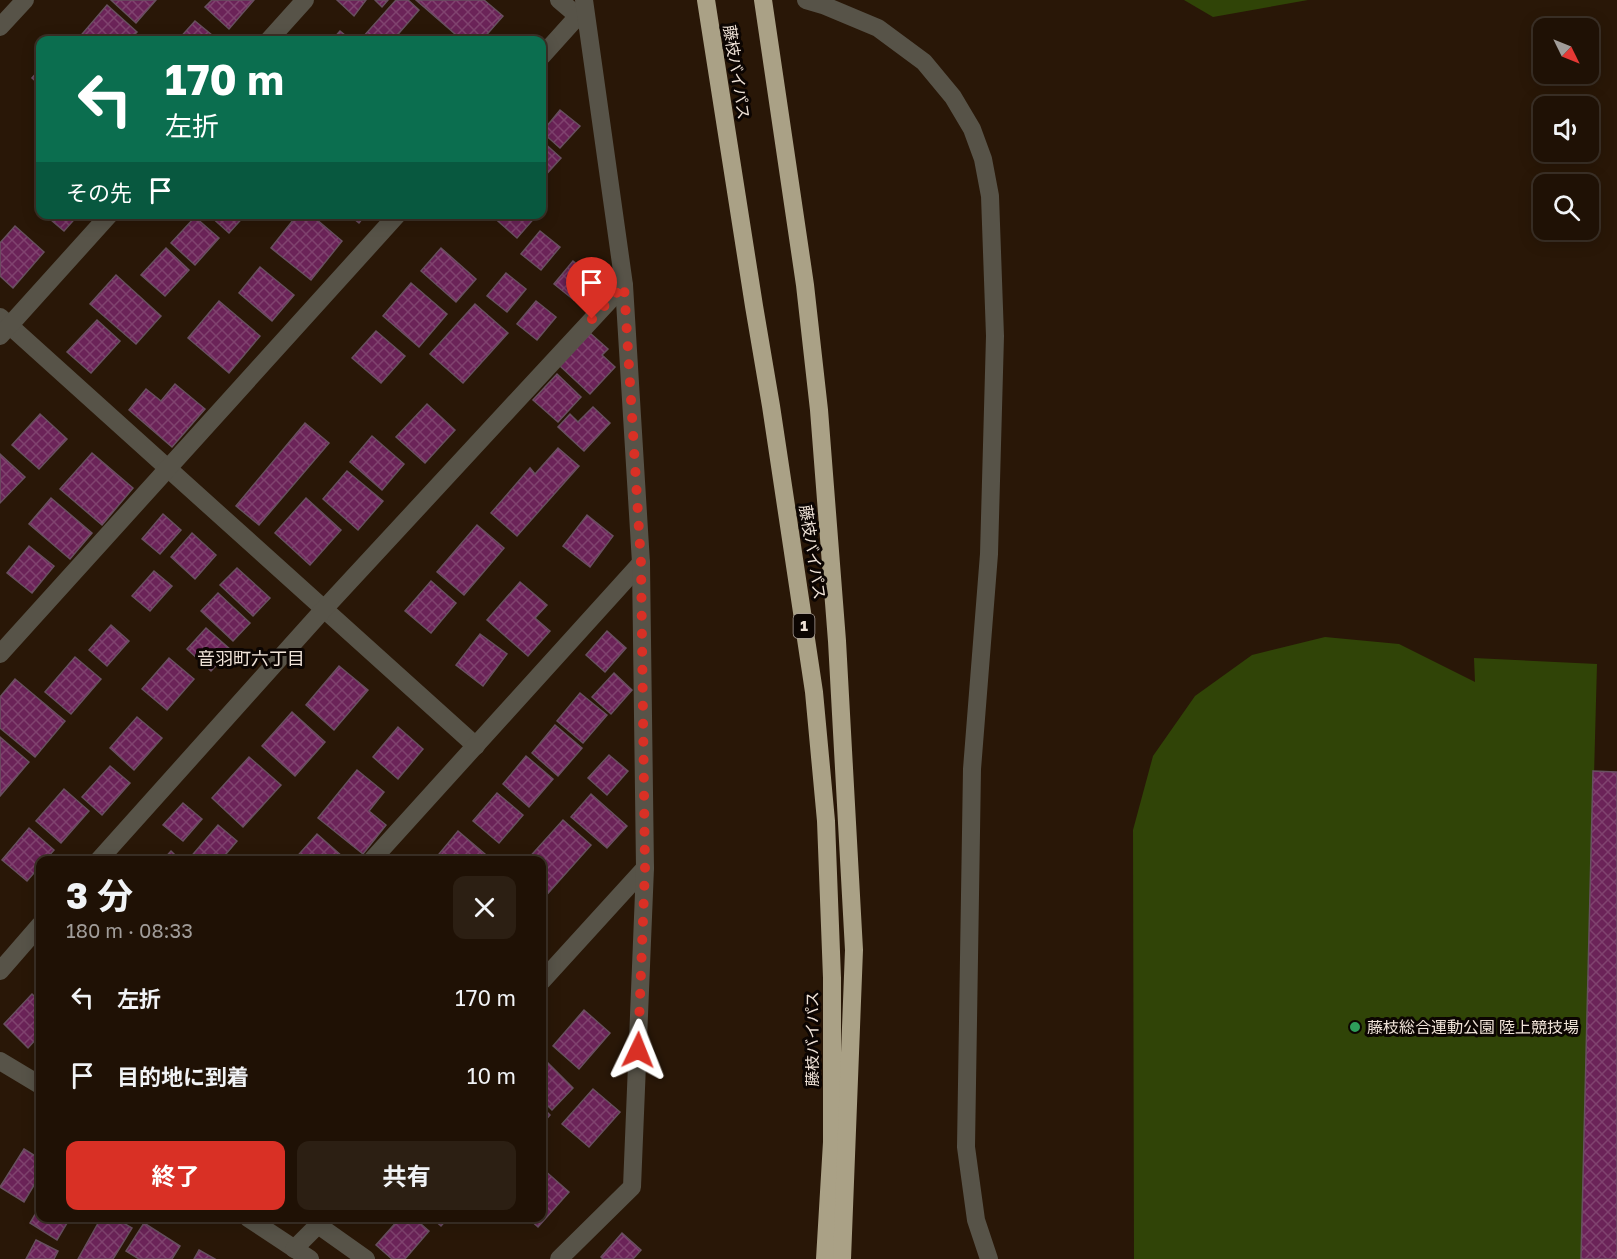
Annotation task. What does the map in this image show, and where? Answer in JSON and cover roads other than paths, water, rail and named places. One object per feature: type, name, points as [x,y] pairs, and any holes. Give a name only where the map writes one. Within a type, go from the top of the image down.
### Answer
[{"type":"highway","name":"藤枝バイパス","points":[[706,0],[814,692],[826,821],[832,978],[832,1142],[825,1259]]},
{"type":"highway","name":"藤枝バイパス","points":[[763,0],[810,331],[819,410],[838,652],[854,950],[842,1259]]},
{"type":"street","points":[[0,27],[25,0]]},
{"type":"street","points":[[273,36],[305,0]]},
{"type":"street","points":[[560,0],[583,13]]},
{"type":"street","points":[[815,2],[878,28],[924,63],[953,97],[972,129],[983,159],[990,196],[995,336],[990,554],[972,769],[966,1147],[976,1220],[989,1259]]},
{"type":"street","points":[[546,52],[583,13]]},
{"type":"street","points":[[559,1259],[632,1187],[645,868],[641,563],[624,285],[583,13]]},
{"type":"street","points":[[105,219],[3,326],[167,469],[476,746]]},
{"type":"street","points":[[0,654],[393,219]]},
{"type":"street","points":[[102,856],[324,609],[624,285]]},
{"type":"street","points":[[376,856],[641,563]]},
{"type":"street","points":[[546,977],[645,868]]},
{"type":"street","points":[[0,971],[36,930]]},
{"type":"street","points":[[0,1061],[36,1083]]},
{"type":"street","points":[[254,1222],[310,1259]]},
{"type":"street","points":[[294,1249],[322,1222],[366,1259]]},
{"type":"place","name":"藤枝総合運動公園 陸上競技場","points":[[1355,1027]]},
{"type":"district","name":"音羽町六丁目","points":[[251,659]]}]
